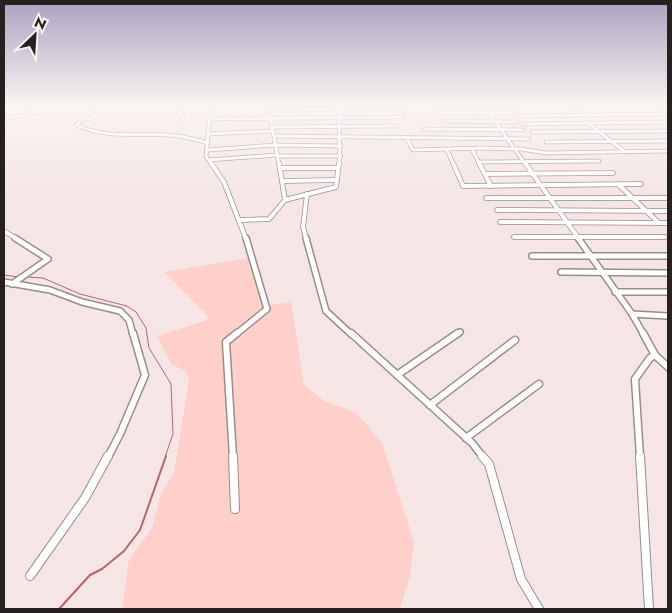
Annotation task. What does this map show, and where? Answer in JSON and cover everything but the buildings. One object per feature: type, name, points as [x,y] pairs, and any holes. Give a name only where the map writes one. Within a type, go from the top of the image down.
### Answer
[{"type":"street","points":[[101,135],[110,137],[167,135],[208,143]]},
{"type":"street","points":[[208,135],[208,160],[224,182],[253,257],[267,309],[226,342],[230,384],[235,509]]},
{"type":"street","points":[[274,135],[285,200]]},
{"type":"street","points":[[294,135],[383,136],[407,139],[529,139]]},
{"type":"street","points":[[505,135],[632,314],[655,355],[667,364]]},
{"type":"street","points":[[602,135],[625,152]]},
{"type":"street","points":[[239,220],[269,219],[285,200],[336,187],[341,156],[340,136]]},
{"type":"street","points":[[407,139],[413,150],[514,149],[540,150],[546,153],[668,151]]},
{"type":"street","points":[[546,142],[668,139]]},
{"type":"street","points":[[208,150],[275,145],[341,146]]},
{"type":"street","points":[[472,149],[491,186]]},
{"type":"street","points":[[447,150],[463,186],[641,184]]},
{"type":"street","points":[[208,160],[278,156],[341,156]]},
{"type":"street","points":[[479,162],[599,160]]},
{"type":"street","points":[[280,168],[338,168]]},
{"type":"street","points":[[485,174],[531,172],[613,173]]},
{"type":"street","points":[[282,180],[337,180]]},
{"type":"street","points":[[619,185],[660,223]]},
{"type":"street","points":[[307,194],[303,227],[326,311],[466,438],[489,464],[521,579],[539,609]]},
{"type":"street","points":[[486,198],[668,198]]},
{"type":"street","points":[[497,210],[668,211]]},
{"type":"street","points":[[500,222],[668,223]]},
{"type":"street","points":[[4,231],[48,259],[12,284]]},
{"type":"street","points":[[514,237],[665,237]]},
{"type":"street","points":[[532,256],[588,254],[668,256]]},
{"type":"street","points":[[561,272],[668,273]]},
{"type":"street","points":[[4,282],[50,290],[82,302],[120,311],[129,320],[145,375],[120,434],[84,498],[30,576]]},
{"type":"street","points":[[615,292],[668,292]]},
{"type":"street","points":[[632,314],[668,316]]},
{"type":"street","points":[[397,375],[460,332]]},
{"type":"street","points":[[430,405],[516,340]]},
{"type":"street","points":[[649,609],[635,379],[650,358],[655,355]]},
{"type":"street","points":[[466,438],[539,384]]},
{"type":"shaded area","points":[[253,257],[263,306],[291,302],[304,385],[323,400],[357,413],[382,443],[414,542],[410,576],[400,609],[122,609],[129,560],[152,528],[161,494],[174,473],[189,378],[185,371],[171,364],[157,336],[210,319],[164,272]]},
{"type":"waterway","points":[[4,275],[18,277]]},
{"type":"waterway","points":[[27,277],[43,278],[80,294],[127,306],[136,312],[146,328],[149,348],[171,384],[173,434],[165,457]]},
{"type":"waterway","points":[[59,609],[90,575],[102,569],[124,551],[140,530],[166,456]]}]
